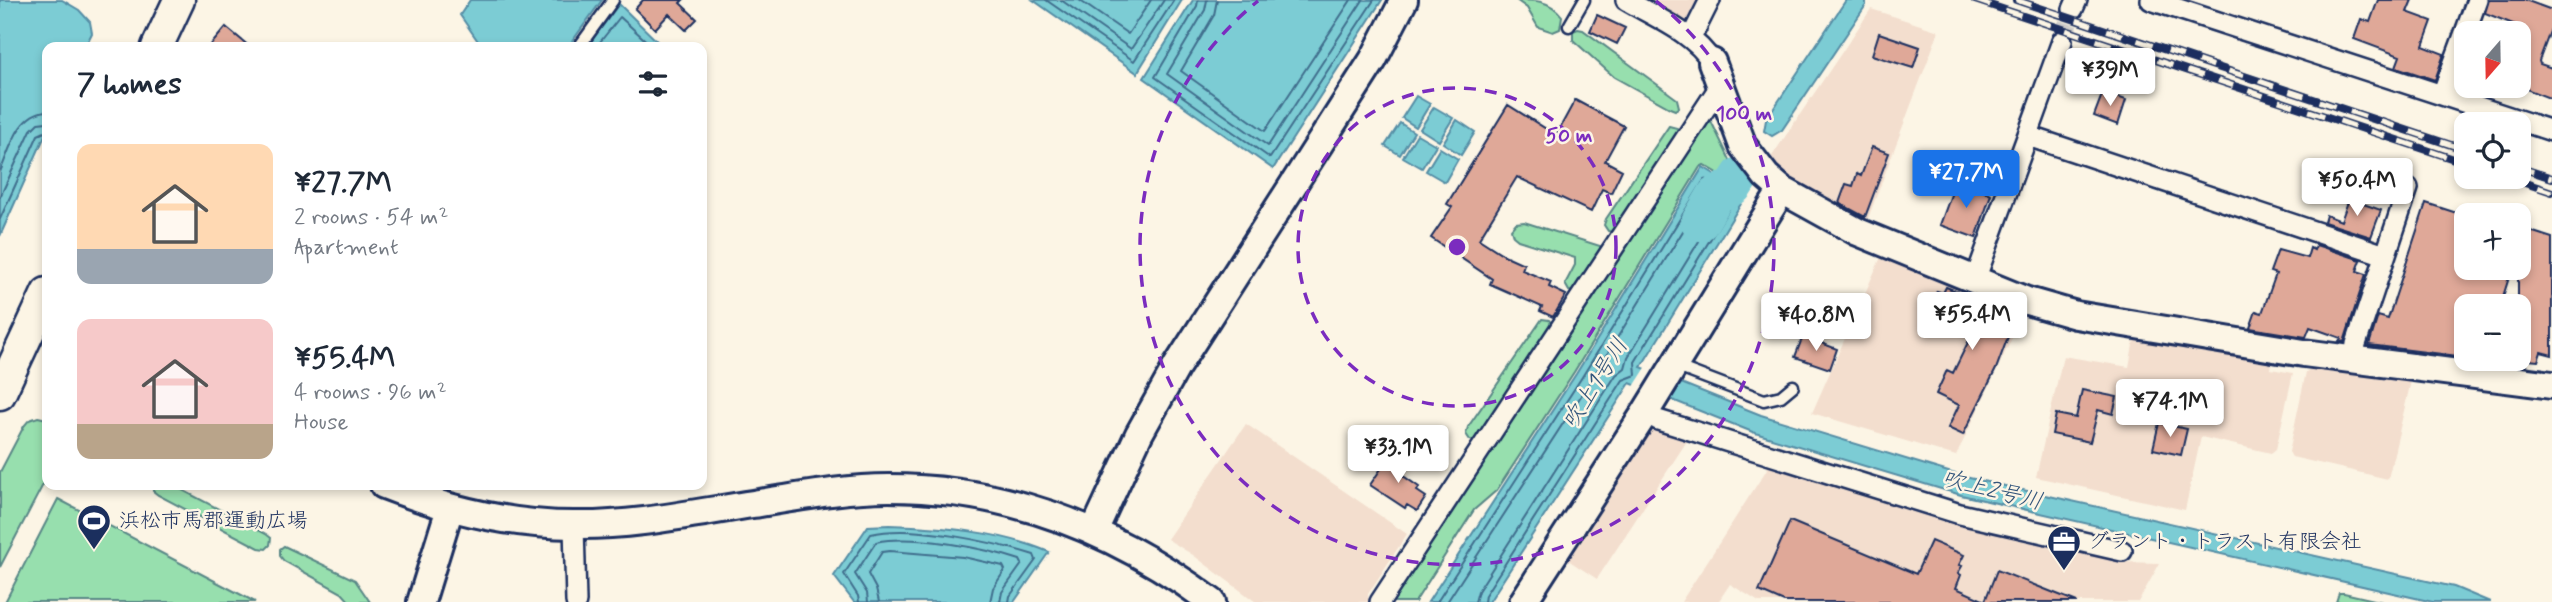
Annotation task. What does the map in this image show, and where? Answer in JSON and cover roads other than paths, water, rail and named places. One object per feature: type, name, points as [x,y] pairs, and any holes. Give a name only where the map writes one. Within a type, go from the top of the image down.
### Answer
[{"type":"main road","points":[[160,42],[178,0]]},
{"type":"main road","points":[[0,394],[42,304]]},
{"type":"street","points":[[1094,531],[1139,434],[1170,377],[1373,60],[1404,0]]},
{"type":"street","points":[[1626,0],[1691,38],[1703,49],[1716,74],[1743,146],[1766,176],[1782,190],[1858,232],[2035,304],[2067,314],[2354,359],[2552,385]]},
{"type":"street","points":[[1691,38],[1710,0]]},
{"type":"street","points":[[2151,0],[2552,131]]},
{"type":"street","points":[[2442,95],[2477,0]]},
{"type":"street","points":[[1975,280],[2062,41]]},
{"type":"street","points":[[1380,602],[1716,74]]},
{"type":"street","points":[[2028,136],[2385,255]]},
{"type":"street","points":[[2354,359],[2356,344],[2408,188]]},
{"type":"street","points":[[1523,602],[1649,407],[1782,190]]},
{"type":"street","points":[[1649,407],[1658,420],[1960,514],[2122,551]]},
{"type":"street","points":[[398,490],[450,508],[506,520],[575,525],[616,524],[847,490],[889,488],[973,495],[1055,516],[1094,531],[1138,552],[1212,602]]},
{"type":"street","points":[[421,602],[450,508]]},
{"type":"street","points":[[575,525],[576,602]]},
{"type":"lane","points":[[583,42],[613,0]]},
{"type":"lane","points":[[1569,26],[1584,0]]},
{"type":"lane","points":[[1673,368],[1756,398],[1773,399],[1793,386]]},
{"type":"water","points":[[0,0],[62,0],[79,10],[90,22],[92,33],[88,42],[42,42],[42,142],[0,236]]},
{"type":"water","points":[[470,0],[602,0],[572,42],[479,42],[460,15]]},
{"type":"water","points":[[1033,0],[1182,0],[1137,73]]},
{"type":"water","points":[[1193,0],[1382,0],[1273,169],[1144,78]]},
{"type":"water","points":[[1846,0],[1866,0],[1866,5],[1782,130],[1772,136],[1764,131],[1766,120]]},
{"type":"water","points":[[619,4],[658,42],[591,42]]},
{"type":"water","points":[[1416,96],[1430,104],[1416,127],[1402,118]]},
{"type":"water","points":[[1434,107],[1453,118],[1439,141],[1420,129]]},
{"type":"water","points":[[1457,120],[1475,132],[1461,155],[1443,143]]},
{"type":"water","points":[[1400,123],[1414,132],[1400,155],[1385,146]]},
{"type":"water","points":[[1417,134],[1436,145],[1422,168],[1403,157]]},
{"type":"water","points":[[1440,148],[1458,159],[1445,182],[1426,171]]},
{"type":"water","name":"吹上2号川","points":[[1703,167],[1747,194],[1641,367],[1761,415],[1965,477],[2454,587],[2490,602],[2433,602],[1961,495],[1755,433],[1630,383],[1489,602],[1428,602],[1576,374]]},
{"type":"water","points":[[889,525],[991,535],[1049,552],[1014,602],[854,602],[834,576],[868,526]]},
{"type":"waterway","name":"吹上1号川","points":[[1700,222],[1716,195],[1734,186],[1741,175]]},
{"type":"tunnel","points":[[2062,41],[2073,9]]},
{"type":"railway","points":[[1975,0],[2454,159]]},
{"type":"railway","points":[[2016,0],[2454,146]]},
{"type":"railway","points":[[2531,171],[2552,178]]},
{"type":"railway","points":[[2531,185],[2552,192]]},
{"type":"place","name":"浜松市馬郡運動広場","points":[[94,551]]},
{"type":"place","name":"グラント・トラスト有限会社","points":[[2064,572]]}]
